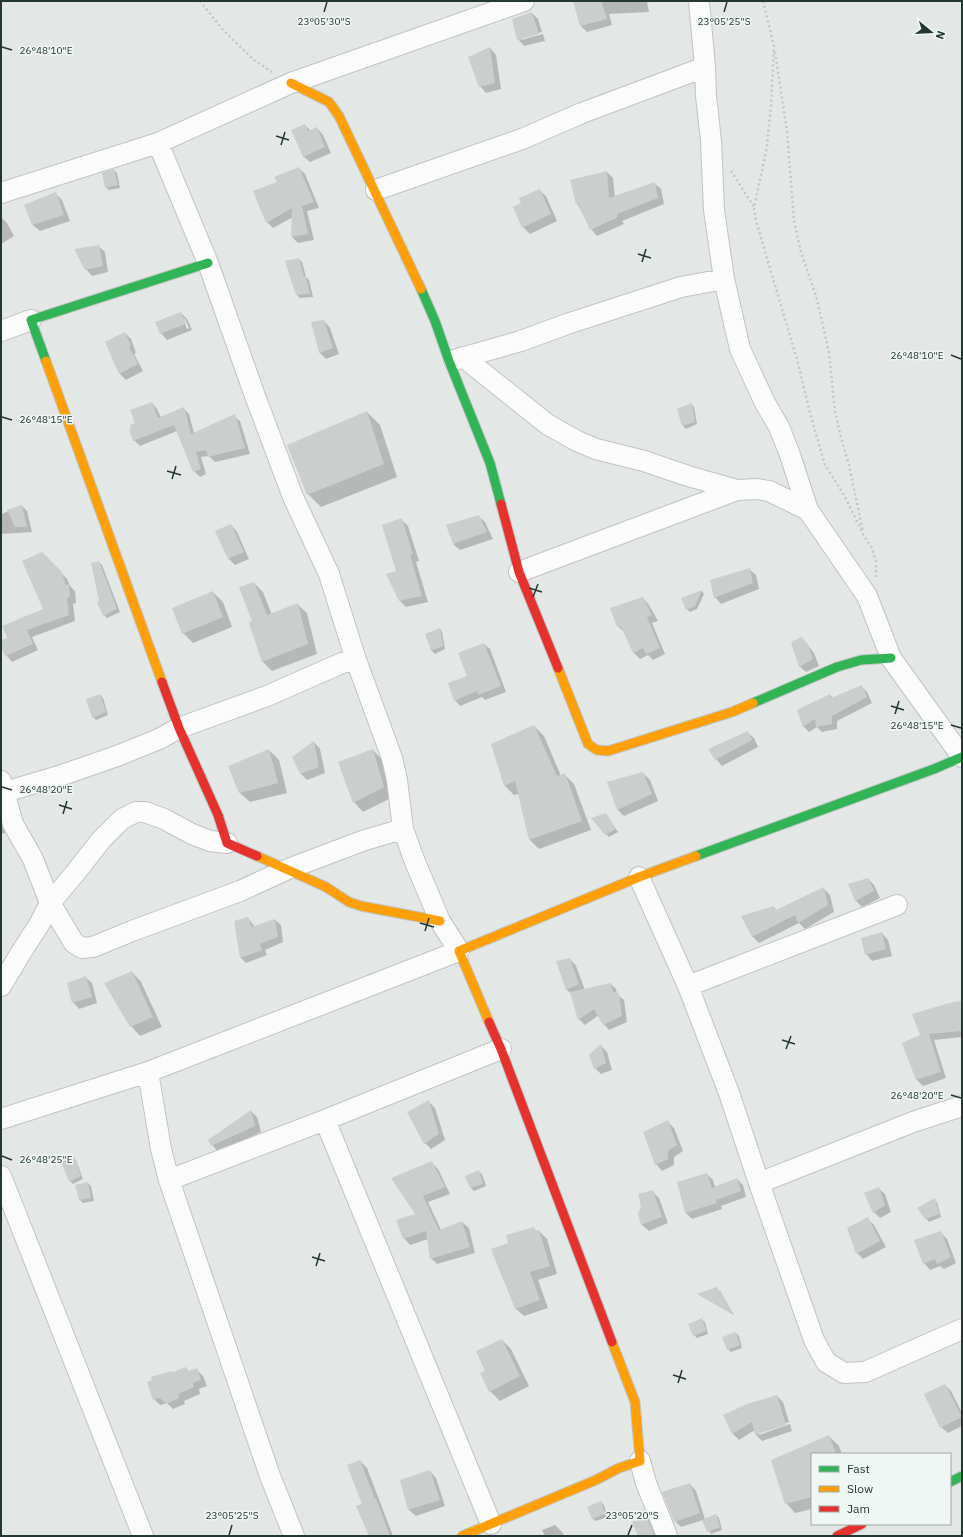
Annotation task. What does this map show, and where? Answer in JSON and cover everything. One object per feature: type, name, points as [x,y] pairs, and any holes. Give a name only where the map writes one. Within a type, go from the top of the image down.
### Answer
[{"type":"street","points":[[1,194],[158,142],[291,84],[524,1]]},
{"type":"street","points":[[1,1119],[148,1072],[459,951],[639,878],[962,757],[890,658],[867,596],[808,510],[779,427],[765,403],[740,349],[724,279],[714,210],[705,66],[699,1]]},
{"type":"street","points":[[376,190],[522,139],[582,113],[705,66]]},
{"type":"street","points":[[291,84],[329,102],[339,116],[376,190],[435,321],[456,359],[490,463],[519,572],[588,744],[597,750],[608,751],[732,712],[836,667],[861,660],[890,658]]},
{"type":"street","points":[[158,142],[208,262],[255,396],[293,497],[329,574],[356,660],[392,758],[397,780],[403,829],[415,862],[440,921],[459,951],[501,1049],[635,1402],[640,1461],[646,1483],[667,1536]]},
{"type":"street","points":[[1,331],[208,262]]},
{"type":"street","points":[[456,359],[521,341],[567,324],[681,287],[724,279]]},
{"type":"street","points":[[31,320],[179,728],[218,816],[227,843]]},
{"type":"street","points":[[456,359],[546,424],[577,442],[737,490]]},
{"type":"street","points":[[519,572],[737,490],[757,489],[769,492],[808,510]]},
{"type":"street","points":[[356,660],[342,663],[267,696],[179,728],[159,739],[117,756],[62,775],[3,786],[13,824],[33,859],[50,903],[74,943],[82,948],[93,947],[240,891],[288,869],[365,840],[403,829]]},
{"type":"street","points":[[1,986],[40,923],[50,903],[101,840],[122,819],[136,812],[145,812],[164,819],[192,834],[210,841],[227,843],[326,887],[349,902],[361,906],[440,921]]},
{"type":"street","points":[[639,878],[688,986],[729,1093],[759,1184],[814,1340],[826,1362],[844,1372],[865,1372],[962,1329]]},
{"type":"street","points":[[688,986],[897,905]]},
{"type":"street","points":[[169,1180],[325,1120],[501,1049]]},
{"type":"street","points":[[148,1072],[161,1149],[169,1180],[270,1476],[294,1536]]},
{"type":"street","points":[[759,1184],[913,1122],[962,1106]]},
{"type":"street","points":[[325,1120],[491,1524]]},
{"type":"street","points":[[1,1176],[143,1536]]},
{"type":"street","points":[[462,1536],[596,1480],[619,1468],[640,1461]]},
{"type":"street","points":[[951,1482],[962,1476]]},
{"type":"street","points":[[837,1536],[860,1525]]},
{"type":"path","points":[[200,1],[223,30],[254,60],[291,84]]},
{"type":"path","points":[[763,1],[774,46],[787,131],[794,221],[801,252],[816,296],[829,352],[835,411],[849,465],[864,536]]},
{"type":"path","points":[[774,46],[767,148],[754,208],[756,221],[798,364],[825,465],[844,495],[864,536],[872,548],[876,562],[876,577],[867,596]]},
{"type":"path","points":[[727,165],[754,208]]},
{"type":"building","points":[[573,1],[601,1],[607,19],[580,26]]},
{"type":"building","points":[[532,12],[539,34],[517,40],[512,19]]},
{"type":"building","points":[[490,47],[495,83],[479,87],[468,57]]},
{"type":"building","points":[[305,124],[308,131],[317,127],[325,147],[303,157],[291,130]]},
{"type":"building","points":[[299,167],[314,202],[302,206],[308,234],[291,237],[292,208],[266,223],[253,191],[277,182],[274,177]]},
{"type":"building","points":[[114,169],[118,185],[105,188],[102,173]]},
{"type":"building","points":[[607,171],[609,198],[655,182],[658,198],[617,214],[618,217],[590,230],[578,203],[576,204],[570,180]]},
{"type":"building","points":[[540,189],[551,214],[522,228],[513,207],[521,203],[519,198]]},
{"type":"building","points":[[56,192],[64,215],[32,225],[24,205]]},
{"type":"building","points":[[99,245],[103,266],[85,270],[74,249]]},
{"type":"building","points":[[299,258],[304,276],[306,276],[310,294],[296,295],[285,261]]},
{"type":"building","points":[[181,312],[186,324],[160,334],[155,322]]},
{"type":"building","points":[[324,320],[333,348],[319,353],[311,322]]},
{"type":"building","points":[[125,332],[131,346],[129,347],[138,364],[119,374],[105,342]]},
{"type":"building","points":[[152,402],[158,418],[184,407],[191,434],[235,414],[245,448],[208,457],[206,450],[196,452],[201,469],[193,472],[174,425],[133,441],[129,430],[131,429],[130,425],[135,423],[130,410]]},
{"type":"building","points":[[692,403],[695,422],[682,426],[677,409]]},
{"type":"building","points":[[367,411],[384,464],[307,495],[287,445]]},
{"type":"building","points":[[22,505],[27,527],[15,527],[7,510]]},
{"type":"building","points":[[479,515],[487,532],[453,544],[446,525]]},
{"type":"building","points":[[402,518],[413,555],[410,555],[422,596],[399,601],[386,574],[396,571],[382,525]]},
{"type":"building","points":[[231,524],[244,552],[228,559],[215,531]]},
{"type":"building","points":[[42,552],[61,571],[66,585],[69,584],[70,597],[67,598],[69,615],[27,630],[33,644],[5,656],[1,647],[1,640],[7,638],[2,626],[43,609],[22,561]]},
{"type":"building","points":[[99,561],[117,609],[103,616],[97,602],[99,601],[91,563]]},
{"type":"building","points":[[750,568],[753,583],[714,598],[710,580]]},
{"type":"building","points":[[254,582],[267,615],[298,603],[308,644],[262,662],[249,623],[252,621],[239,587]]},
{"type":"building","points":[[702,590],[695,606],[686,610],[681,598]]},
{"type":"building","points":[[213,591],[223,617],[182,634],[172,608]]},
{"type":"building","points":[[643,597],[652,615],[647,617],[660,648],[646,654],[643,648],[633,653],[621,626],[617,627],[610,608]]},
{"type":"building","points":[[440,628],[443,646],[431,651],[425,634]]},
{"type":"building","points":[[802,637],[808,645],[813,659],[799,667],[791,642]]},
{"type":"building","points":[[484,643],[501,686],[478,695],[477,691],[454,701],[448,683],[467,676],[458,653]]},
{"type":"building","points":[[862,685],[867,697],[832,716],[832,724],[816,727],[815,719],[803,727],[797,710],[830,694],[831,698]]},
{"type":"building","points":[[100,694],[106,712],[92,718],[86,699]]},
{"type":"building","points":[[534,725],[557,776],[565,773],[582,821],[529,840],[515,781],[504,786],[491,744]]},
{"type":"building","points":[[748,731],[752,740],[715,760],[708,749]]},
{"type":"building","points":[[314,741],[319,767],[300,774],[292,757]]},
{"type":"building","points":[[269,749],[278,783],[239,793],[228,766]]},
{"type":"building","points":[[373,749],[384,787],[353,803],[338,762]]},
{"type":"building","points":[[643,772],[652,794],[617,810],[607,782]]},
{"type":"building","points":[[606,813],[616,829],[605,835],[591,818]]},
{"type":"building","points":[[868,878],[874,891],[855,901],[848,884]]},
{"type":"building","points":[[824,887],[828,905],[798,923],[795,915],[752,937],[741,916],[774,906],[776,910]]},
{"type":"building","points":[[248,917],[252,927],[275,919],[278,937],[260,944],[262,950],[240,958],[234,921]]},
{"type":"building","points":[[882,932],[886,949],[865,955],[861,938]]},
{"type":"building","points":[[570,958],[579,984],[566,990],[556,961]]},
{"type":"building","points":[[132,971],[153,1017],[130,1027],[104,983]]},
{"type":"building","points":[[86,976],[92,997],[72,1003],[67,983]]},
{"type":"building","points":[[611,983],[613,992],[619,993],[622,1016],[603,1025],[594,1009],[578,1020],[570,992]]},
{"type":"building","points":[[962,1001],[962,1031],[929,1034],[941,1072],[916,1080],[902,1043],[920,1035],[912,1014],[949,1003]]},
{"type":"building","points":[[601,1044],[606,1063],[594,1069],[589,1055]]},
{"type":"building","points":[[429,1100],[439,1134],[424,1144],[407,1112]]},
{"type":"building","points":[[251,1110],[255,1126],[211,1146],[208,1140]]},
{"type":"building","points":[[668,1120],[677,1145],[668,1151],[668,1159],[655,1165],[643,1132]]},
{"type":"building","points":[[74,1156],[81,1176],[69,1182],[61,1161]]},
{"type":"building","points":[[432,1161],[445,1187],[423,1196],[439,1230],[462,1221],[470,1247],[430,1259],[426,1231],[403,1239],[396,1220],[415,1214],[391,1178]]},
{"type":"building","points":[[479,1170],[483,1184],[470,1188],[465,1176]]},
{"type":"building","points":[[707,1173],[712,1188],[737,1178],[741,1191],[716,1200],[717,1203],[685,1213],[677,1182]]},
{"type":"building","points":[[88,1182],[91,1198],[79,1200],[75,1185]]},
{"type":"building","points":[[879,1187],[885,1205],[873,1213],[864,1193]]},
{"type":"building","points":[[653,1190],[662,1217],[641,1225],[638,1214],[641,1206],[638,1194]]},
{"type":"building","points":[[935,1198],[939,1214],[925,1219],[917,1208]]},
{"type":"building","points":[[868,1217],[880,1241],[856,1254],[847,1228]]},
{"type":"building","points":[[534,1227],[535,1231],[539,1230],[550,1266],[530,1272],[540,1300],[515,1309],[491,1249],[508,1243],[506,1235]]},
{"type":"building","points":[[941,1231],[951,1257],[937,1264],[935,1259],[923,1264],[914,1240]]},
{"type":"building","points":[[717,1287],[733,1314],[697,1294]]},
{"type":"building","points":[[702,1318],[706,1331],[693,1336],[688,1324]]},
{"type":"building","points":[[736,1332],[740,1345],[727,1350],[722,1337]]},
{"type":"building","points":[[502,1339],[520,1376],[489,1392],[480,1373],[485,1371],[476,1351]]},
{"type":"building","points":[[186,1367],[188,1371],[197,1368],[201,1380],[193,1383],[194,1387],[178,1394],[179,1398],[166,1404],[160,1398],[153,1400],[147,1382],[152,1380],[151,1377],[173,1372]]},
{"type":"building","points":[[945,1384],[962,1417],[940,1428],[924,1394]]},
{"type":"building","points":[[777,1395],[786,1425],[755,1435],[752,1422],[732,1434],[723,1415],[747,1404]]},
{"type":"building","points":[[829,1435],[836,1453],[811,1453],[811,1497],[785,1504],[771,1460]]},
{"type":"building","points":[[360,1460],[390,1536],[369,1536],[356,1506],[362,1504],[347,1465]]},
{"type":"building","points":[[430,1470],[440,1500],[408,1510],[400,1480]]},
{"type":"building","points":[[690,1483],[700,1513],[674,1522],[662,1492]]},
{"type":"building","points":[[601,1501],[605,1514],[592,1519],[587,1507]]},
{"type":"building","points":[[716,1514],[720,1527],[707,1532],[702,1520]]},
{"type":"building","points":[[647,1517],[655,1536],[638,1536],[632,1522]]},
{"type":"traffic: fast","points":[[46,361],[31,320],[208,263]]},
{"type":"traffic: fast","points":[[421,289],[435,321],[449,361],[490,463],[501,504]]},
{"type":"traffic: fast","points":[[753,703],[837,667],[861,660],[891,658]]},
{"type":"traffic: fast","points":[[696,856],[934,769],[962,757]]},
{"type":"traffic: fast","points":[[951,1482],[962,1476]]},
{"type":"traffic: slow","points":[[291,83],[329,102],[339,116],[421,289]]},
{"type":"traffic: slow","points":[[46,361],[162,682]]},
{"type":"traffic: slow","points":[[558,668],[588,744],[597,750],[608,751],[732,712],[753,703]]},
{"type":"traffic: slow","points":[[257,856],[326,887],[349,902],[361,906],[440,921]]},
{"type":"traffic: slow","points":[[489,1022],[459,951],[639,877],[696,856]]},
{"type":"traffic: slow","points":[[462,1536],[596,1480],[619,1468],[640,1461],[635,1402],[612,1342]]},
{"type":"traffic: jam","points":[[501,504],[519,572],[558,668]]},
{"type":"traffic: jam","points":[[162,682],[179,728],[218,815],[227,843],[257,856]]},
{"type":"traffic: jam","points":[[489,1022],[501,1049],[612,1342]]},
{"type":"traffic: jam","points":[[837,1536],[860,1525]]}]
